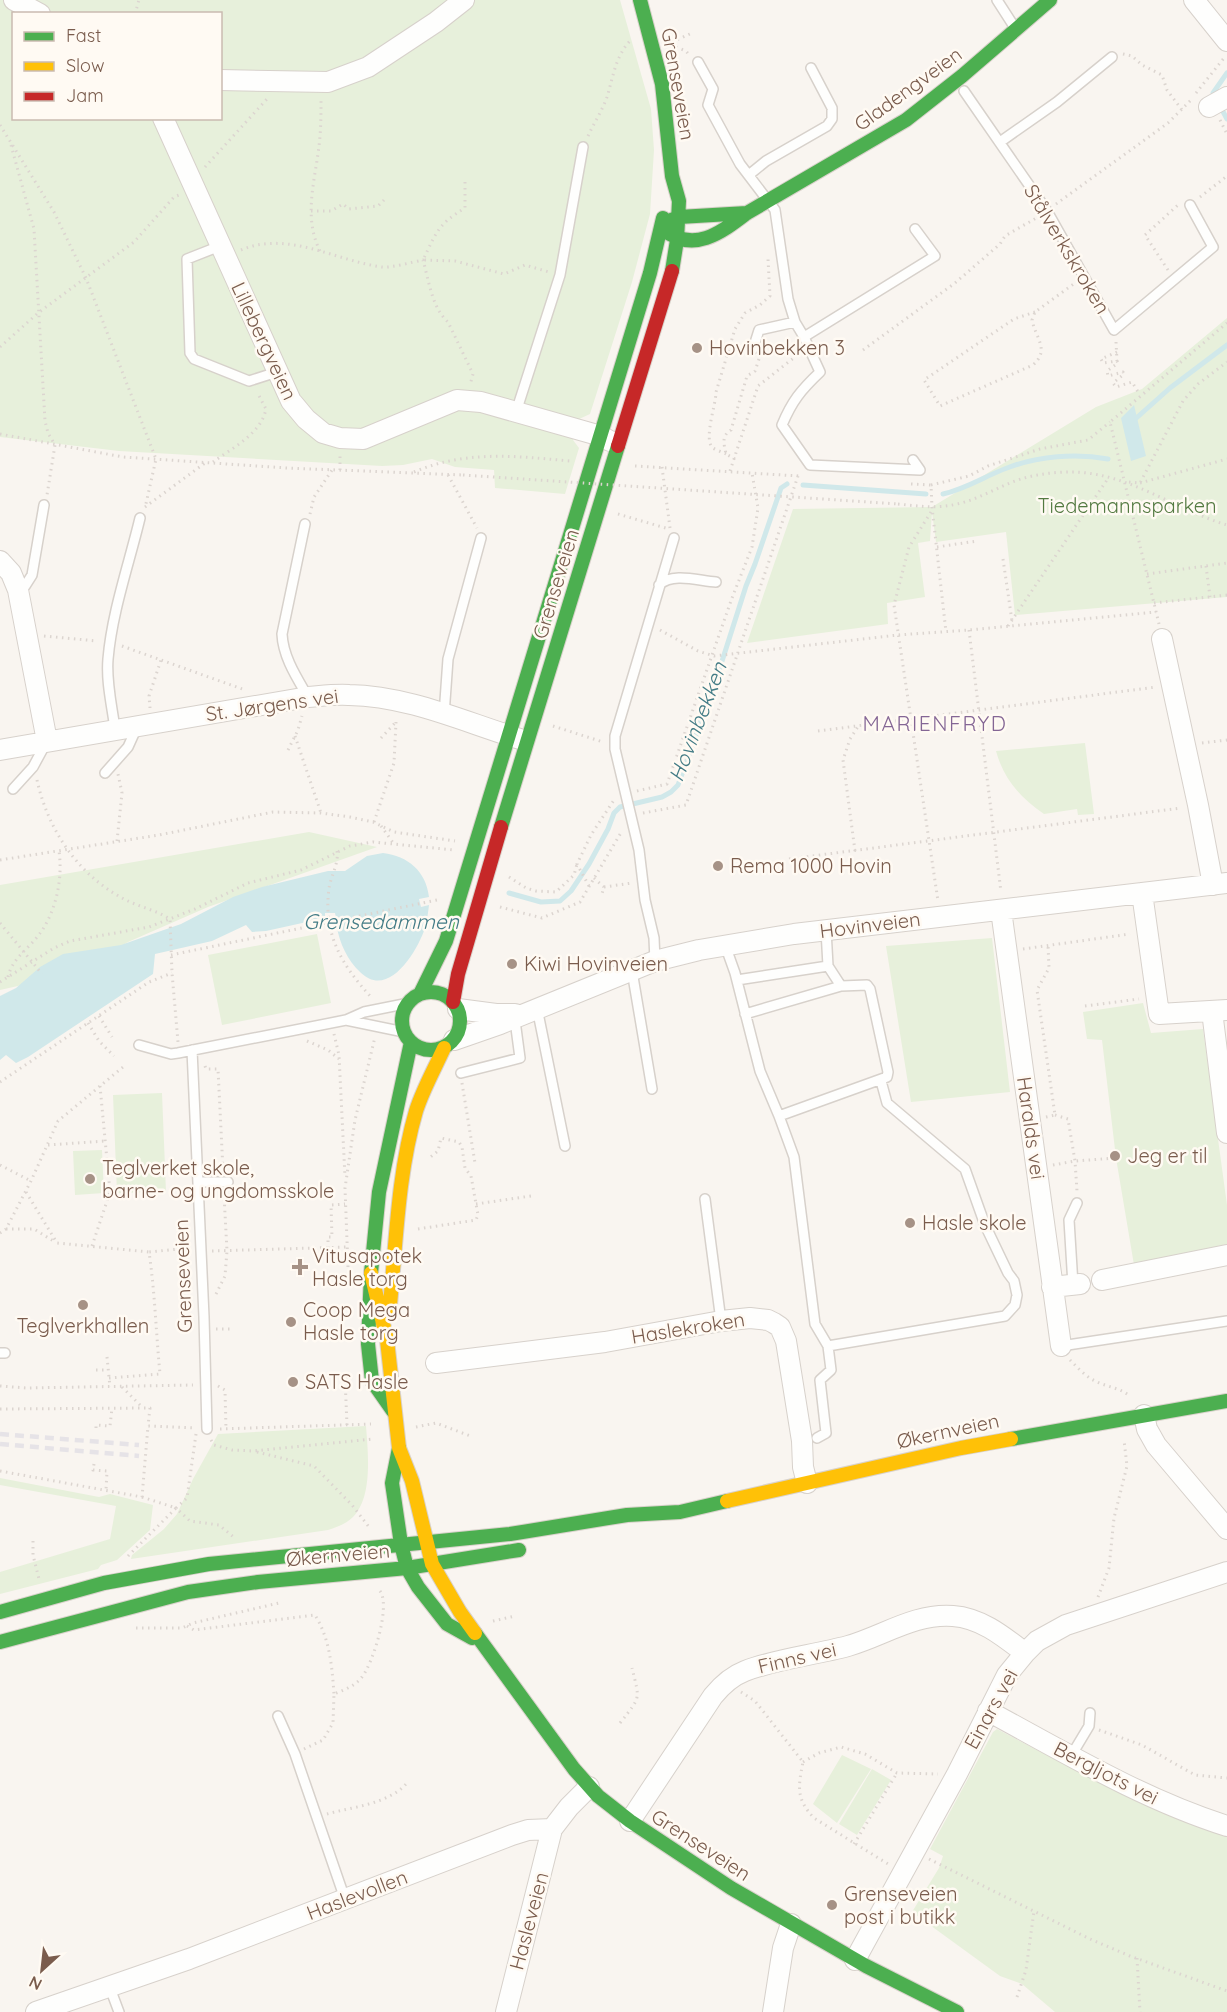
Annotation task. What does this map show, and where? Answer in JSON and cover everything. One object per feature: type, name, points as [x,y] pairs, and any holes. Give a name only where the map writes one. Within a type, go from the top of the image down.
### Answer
[{"type":"main road","name":"Grenseveien","points":[[420,994],[441,956],[519,739],[617,450],[672,270],[677,240],[679,201],[672,176],[664,93],[640,0]]},
{"type":"main road","name":"Gladengveien","points":[[677,240],[710,237],[726,229],[747,213],[906,120],[943,92],[1050,0]]},
{"type":"main road","name":"Grenseveien","points":[[455,1005],[465,946],[519,739],[601,436],[662,228],[672,176]]},
{"type":"main road","name":"Gladengveien","points":[[662,228],[671,220],[679,217],[747,213]]},
{"type":"main road","points":[[662,228],[677,240]]},
{"type":"main road","points":[[438,993],[455,1005],[460,1025],[449,1044],[427,1050],[418,1048],[407,1037],[402,1017],[409,1003],[420,994],[438,993]]},
{"type":"main road","name":"Grenseveien","points":[[395,1414],[372,1381],[368,1344],[371,1273],[379,1192],[407,1037]]},
{"type":"main road","name":"Grenseveien","points":[[387,1340],[400,1194],[411,1130],[417,1108],[449,1044]]},
{"type":"main road","name":"Grenseveien","points":[[371,1273],[387,1340],[399,1448],[412,1481],[432,1564],[450,1597],[589,1787],[630,1821],[669,1848],[791,1924],[855,1960],[957,2012]]},
{"type":"main road","name":"Økernveien","points":[[640,1527],[680,1512],[972,1446],[1227,1401]]},
{"type":"main road","name":"Grenseveien","points":[[399,1448],[392,1483],[407,1568],[423,1594],[447,1624],[482,1642]]},
{"type":"main road","name":"Økernveien","points":[[0,1612],[70,1591],[148,1574],[246,1559],[510,1534],[627,1515],[680,1512]]},
{"type":"main road","name":"Økernveien","points":[[0,1642],[188,1592],[248,1583],[407,1568],[534,1548]]},
{"type":"street","points":[[14,0],[36,12]]},
{"type":"street","points":[[222,80],[328,82],[368,67],[436,22],[464,0]]},
{"type":"street","points":[[1194,0],[1227,41]]},
{"type":"street","name":"Lillebergveien","points":[[164,120],[291,401],[306,419],[323,433],[340,438],[363,439],[457,400],[481,402],[601,436],[612,442],[617,450]]},
{"type":"street","points":[[0,561],[11,573],[18,590],[46,741]]},
{"type":"street","points":[[1162,639],[1198,805],[1220,884]]},
{"type":"street","name":"St. Jørgens vei","points":[[0,750],[116,729],[144,719],[256,706],[308,697],[349,694],[421,706],[519,739]]},
{"type":"street","name":"Hovinveien","points":[[449,1044],[526,1016],[655,961],[725,945],[1001,903],[1142,893],[1220,884]]},
{"type":"street","points":[[1142,893],[1159,1014],[1219,1010],[1227,1133]]},
{"type":"street","name":"Haralds vei","points":[[1001,903],[1061,1346]]},
{"type":"street","name":"Hovinveien","points":[[455,1005],[496,1014],[526,1016]]},
{"type":"street","points":[[1102,1280],[1227,1255]]},
{"type":"street","points":[[1052,1287],[1077,1284]]},
{"type":"street","name":"Haslekroken","points":[[436,1363],[605,1342],[721,1321],[760,1318],[768,1320],[780,1327],[786,1341],[807,1484]]},
{"type":"street","points":[[1144,1415],[1147,1429],[1156,1445],[1227,1529]]},
{"type":"street","name":"Einars vei","points":[[855,1960],[957,1774],[1007,1676],[1025,1653],[1051,1632],[1093,1615],[1227,1572]]},
{"type":"street","name":"Finns vei","points":[[630,1821],[713,1696],[727,1681],[753,1668],[846,1647],[913,1621],[939,1616],[954,1616],[978,1622],[1025,1653]]},
{"type":"street","name":"Bergljots vei","points":[[988,1711],[1144,1793],[1227,1826]]},
{"type":"street","points":[[552,1829],[564,1812],[589,1787]]},
{"type":"street","name":"Haslevollen","points":[[36,2012],[110,1988],[512,1835],[528,1830],[552,1829]]},
{"type":"street","name":"Hasleveien","points":[[506,2012],[552,1829]]},
{"type":"street","points":[[773,2012],[783,1948],[791,1924]]},
{"type":"lane","points":[[997,0],[1016,30]]},
{"type":"lane","points":[[1000,142],[1057,102],[1112,57]]},
{"type":"lane","points":[[699,62],[714,89],[708,105],[740,164],[750,174],[757,188],[770,201],[775,210],[788,299],[795,322],[820,372],[800,391],[791,404],[782,425],[810,465],[920,470],[913,460]]},
{"type":"lane","points":[[750,174],[766,161],[826,126],[832,119],[832,108],[811,68]]},
{"type":"lane","name":"Stålverkskroken","points":[[964,91],[1047,211],[1114,330],[1213,247],[1191,205]]},
{"type":"lane","points":[[516,412],[560,275],[583,147]]},
{"type":"lane","points":[[804,338],[935,256],[915,229]]},
{"type":"lane","points":[[223,252],[187,259],[190,353],[194,359],[249,381],[277,372]]},
{"type":"lane","points":[[753,349],[759,330],[795,322]]},
{"type":"lane","points":[[18,590],[25,586],[32,575],[44,505]]},
{"type":"lane","points":[[116,729],[108,678],[110,643],[140,518]]},
{"type":"lane","points":[[305,524],[282,642],[288,660],[308,697]]},
{"type":"lane","points":[[655,961],[654,938],[645,900],[639,850],[615,746],[615,736],[672,534]]},
{"type":"lane","points":[[444,715],[448,659],[481,538]]},
{"type":"lane","points":[[659,585],[673,578],[716,582]]},
{"type":"lane","points":[[105,773],[132,740],[144,719]]},
{"type":"lane","points":[[13,789],[33,767],[46,741]]},
{"type":"lane","points":[[633,902],[645,900]]},
{"type":"lane","points":[[826,930],[828,966],[841,986]]},
{"type":"lane","points":[[725,945],[737,980],[760,1071],[780,1116],[794,1157],[815,1324],[828,1346],[831,1370],[820,1380],[826,1433],[817,1438]]},
{"type":"lane","points":[[737,980],[828,966]]},
{"type":"lane","points":[[632,971],[652,1089]]},
{"type":"lane","points":[[746,1014],[841,986],[867,985],[870,989],[888,1072],[887,1077],[780,1116]]},
{"type":"lane","points":[[139,1045],[171,1054],[178,1053],[346,1020],[364,1012],[409,1003]]},
{"type":"lane","points":[[461,1073],[520,1058],[526,1016]]},
{"type":"lane","points":[[526,1016],[565,1146]]},
{"type":"lane","points":[[346,1020],[407,1037]]},
{"type":"lane","name":"Grenseveien","points":[[192,1050],[207,1429]]},
{"type":"lane","points":[[828,1346],[1005,1316],[1015,1305],[1017,1296],[1014,1281],[985,1225],[965,1169],[887,1103],[880,1081]]},
{"type":"lane","points":[[198,1182],[226,1182]]},
{"type":"lane","points":[[705,1199],[721,1321]]},
{"type":"lane","points":[[1077,1203],[1069,1220],[1077,1284]]},
{"type":"lane","points":[[1061,1346],[1227,1322]]},
{"type":"lane","points":[[1071,1756],[1089,1726],[1090,1713]]},
{"type":"lane","points":[[278,1716],[295,1754],[345,1899]]},
{"type":"lane","points":[[110,1988],[119,2012]]},
{"type":"path","points":[[669,43],[693,33]]},
{"type":"path","points":[[583,147],[607,98],[612,75],[624,47],[636,36]]},
{"type":"path","points":[[1112,57],[1127,54],[1162,75],[1167,90],[1182,110]]},
{"type":"path","points":[[863,350],[955,283],[1005,237],[1047,211],[1168,123],[1190,101],[1227,54]]},
{"type":"path","points":[[0,347],[38,313],[134,242],[174,197],[194,187],[282,81]]},
{"type":"path","points":[[320,251],[313,238],[310,204],[319,145],[322,82]]},
{"type":"path","points":[[0,125],[54,212],[86,278],[156,459],[145,507],[140,518]]},
{"type":"path","points":[[10,141],[34,229],[45,421],[48,433],[55,445],[44,505]]},
{"type":"path","points":[[1174,280],[1145,235],[1178,205],[1191,205],[1227,176]]},
{"type":"path","points":[[465,182],[465,208],[446,219],[423,260],[434,301],[442,317],[448,322],[473,374],[466,401]]},
{"type":"path","points":[[311,211],[332,211],[344,204],[349,209],[378,206],[384,200]]},
{"type":"path","points":[[223,252],[265,242],[320,251],[384,268],[423,260],[455,261],[504,274],[525,266],[560,275]]},
{"type":"path","points":[[735,459],[711,447],[708,441],[716,392],[735,329],[745,314],[770,296],[768,255]]},
{"type":"path","points":[[1035,312],[1032,320],[1043,352],[1034,365],[940,406],[924,380],[1014,319],[1035,312],[1084,276]]},
{"type":"path","points":[[909,484],[931,485],[969,476],[988,466],[1041,449],[1088,440],[1227,323]]},
{"type":"path","points":[[730,471],[758,386],[801,352]]},
{"type":"path","points":[[1118,362],[1103,363],[1101,359],[1117,352],[1118,362],[1140,395]]},
{"type":"path","points":[[1118,362],[1107,371],[1108,376],[1124,373]]},
{"type":"path","points":[[1140,483],[1183,401],[1198,384],[1227,362]]},
{"type":"path","points":[[726,454],[724,438],[731,430],[747,376],[757,366]]},
{"type":"path","points":[[1124,373],[1113,382],[1116,387],[1132,382]]},
{"type":"path","points":[[212,463],[256,430],[264,416],[266,410],[251,381]]},
{"type":"path","points":[[1110,422],[1162,639]]},
{"type":"path","points":[[0,434],[101,454],[156,459],[332,470],[463,475],[932,507],[960,504],[1021,479],[1073,472],[1109,477],[1125,482],[1198,515],[1227,525]]},
{"type":"path","points":[[413,472],[433,464],[471,456],[573,461]]},
{"type":"path","points":[[1125,482],[1140,483],[1227,459]]},
{"type":"path","points":[[145,507],[206,462]]},
{"type":"path","points":[[635,466],[809,477]]},
{"type":"path","points":[[662,467],[672,534]]},
{"type":"path","points":[[305,524],[317,491],[332,470]]},
{"type":"path","points":[[506,876],[526,888],[556,892],[574,875],[591,835],[616,797],[668,783],[752,547],[758,508],[753,473]]},
{"type":"path","points":[[448,475],[481,538]]},
{"type":"path","points":[[500,907],[542,918],[580,902],[632,814],[686,805],[735,654],[798,476]]},
{"type":"path","points":[[1011,624],[1109,477]]},
{"type":"path","points":[[931,485],[946,632]]},
{"type":"path","points":[[932,507],[931,515],[909,547],[894,604],[938,904]]},
{"type":"path","points":[[610,511],[640,521],[659,524],[672,534]]},
{"type":"path","points":[[937,547],[977,541]]},
{"type":"path","points":[[1003,559],[1011,624]]},
{"type":"path","points":[[1147,574],[1227,563]]},
{"type":"path","points":[[1206,566],[1210,597]]},
{"type":"path","points":[[1154,603],[1227,595]]},
{"type":"path","points":[[648,624],[698,651],[713,656],[898,635],[1155,612]]},
{"type":"path","points":[[26,630],[110,643],[245,690],[251,695],[256,706]]},
{"type":"path","points":[[969,630],[1001,903]]},
{"type":"path","points":[[144,719],[161,660]]},
{"type":"path","points":[[818,731],[1146,688]]},
{"type":"path","points":[[288,750],[308,697]]},
{"type":"path","points":[[373,822],[394,763],[396,722],[381,738]]},
{"type":"path","points":[[545,724],[615,746]]},
{"type":"path","points":[[855,851],[843,760],[850,739],[859,725]]},
{"type":"path","points":[[295,736],[321,813]]},
{"type":"path","points":[[1185,745],[1227,740]]},
{"type":"path","points":[[113,765],[119,777],[122,793],[117,841]]},
{"type":"path","points":[[33,767],[45,810],[55,832],[88,873],[113,893],[170,919]]},
{"type":"path","points":[[789,859],[1198,805]]},
{"type":"path","points":[[0,860],[159,835],[273,812],[321,813],[373,822],[394,832],[464,842]]},
{"type":"path","points":[[380,825],[394,844]]},
{"type":"path","points":[[0,982],[54,948],[70,941],[133,931],[170,919],[235,888],[301,870],[337,851],[362,843],[461,851]]},
{"type":"path","points":[[8,977],[9,969],[37,936],[49,915],[60,875],[58,851]]},
{"type":"path","points":[[337,851],[338,857],[328,896],[330,922],[337,950],[346,967],[374,1001]]},
{"type":"path","points":[[577,864],[589,886]]},
{"type":"path","points":[[594,878],[604,887],[628,884]]},
{"type":"path","points":[[601,897],[604,887]]},
{"type":"path","points":[[171,953],[422,903]]},
{"type":"path","points":[[170,919],[178,1053]]},
{"type":"path","points":[[0,923],[42,974]]},
{"type":"path","points":[[1020,949],[1138,933]]},
{"type":"path","points":[[1048,945],[1049,969],[1037,990],[1055,1115]]},
{"type":"path","points":[[0,1082],[149,982],[172,973]]},
{"type":"path","points":[[1085,1006],[1147,998]]},
{"type":"path","points":[[99,1016],[112,1037]]},
{"type":"path","points":[[88,1023],[99,1041],[114,1056]]},
{"type":"path","points":[[334,1033],[339,1059],[345,1188],[355,1120],[376,1035]]},
{"type":"path","points":[[299,1039],[328,1050],[339,1059]]},
{"type":"path","points":[[204,1059],[206,1069],[218,1069],[226,1182],[225,1276]]},
{"type":"path","points":[[0,1233],[6,1229],[32,1181],[58,1121],[123,1067]]},
{"type":"path","points":[[461,1073],[475,1163]]},
{"type":"path","points":[[92,1246],[110,1192],[100,1086]]},
{"type":"path","points":[[1029,1122],[1055,1115],[1068,1119],[1075,1161],[1077,1203]]},
{"type":"path","points":[[427,1167],[428,1158],[438,1152],[441,1138],[459,1142],[462,1147],[466,1173],[471,1176],[478,1215],[476,1220],[430,1227]]},
{"type":"path","points":[[48,1145],[105,1141]]},
{"type":"path","points":[[1036,1168],[1075,1161],[1116,1158]]},
{"type":"path","points":[[0,1165],[32,1181]]},
{"type":"path","points":[[26,1192],[57,1243]]},
{"type":"path","points":[[476,1204],[531,1196]]},
{"type":"path","points":[[328,1248],[328,1237],[332,1237],[331,1205],[345,1204]]},
{"type":"path","points":[[6,1229],[34,1229],[57,1243],[150,1252],[190,1248]]},
{"type":"path","points":[[201,1251],[348,1247]]},
{"type":"path","points":[[109,1378],[160,1374],[155,1325],[156,1295],[150,1252]]},
{"type":"path","points":[[1061,1346],[1064,1354],[1080,1370],[1095,1381],[1125,1392],[1132,1399]]},
{"type":"path","points":[[107,1357],[110,1387]]},
{"type":"path","points":[[96,1370],[108,1370]]},
{"type":"path","points":[[206,1379],[225,1390],[226,1429]]},
{"type":"path","points":[[0,1386],[27,1388],[194,1385]]},
{"type":"path","points":[[122,1387],[143,1408]]},
{"type":"path","points":[[0,1408],[150,1408],[142,1497]]},
{"type":"path","points":[[96,1428],[96,1425],[110,1426],[112,1408]]},
{"type":"path","points":[[415,1427],[436,1423],[473,1437]]},
{"type":"path","points":[[371,1424],[207,1429],[214,1445],[232,1450],[253,1451],[373,1439]]},
{"type":"path","points":[[124,1561],[187,1498],[197,1428],[148,1426]]},
{"type":"path","points":[[1093,1615],[1093,1607],[1109,1568],[1114,1518],[1127,1466],[1122,1431]]},
{"type":"path","points":[[253,1451],[314,1466],[352,1504],[373,1532]]},
{"type":"path","points":[[94,1464],[93,1470],[107,1471],[106,1490]]},
{"type":"path","points":[[0,1471],[142,1497],[176,1508],[190,1521],[219,1525],[240,1542]]},
{"type":"path","points":[[33,1541],[33,1555],[41,1587]]},
{"type":"path","points":[[334,1694],[352,1686],[363,1676],[383,1625],[384,1596],[378,1587]]},
{"type":"path","points":[[135,1628],[182,1628],[287,1601]]},
{"type":"path","points":[[187,1626],[194,1630],[315,1615],[321,1625],[331,1656],[334,1694],[333,1723],[323,1740],[295,1754]]},
{"type":"path","points":[[488,1622],[515,1616]]},
{"type":"path","points":[[620,1723],[637,1701],[632,1668]]},
{"type":"path","points":[[727,1681],[755,1701],[803,1762],[799,1791],[807,1811],[814,1818],[902,1873]]},
{"type":"path","points":[[1089,1726],[1142,1745],[1195,1775],[1227,1778]]},
{"type":"path","points":[[803,1762],[819,1753],[841,1747],[865,1754],[897,1773],[957,1774]]},
{"type":"path","points":[[854,1844],[897,1773]]},
{"type":"path","points":[[317,1818],[386,1798],[406,1784]]},
{"type":"path","points":[[915,1851],[1090,1939],[1227,1991]]},
{"type":"path","points":[[1017,1997],[1026,1970],[1034,1911]]},
{"type":"path","points":[[1137,1958],[1140,2012]]},
{"type":"green space","points":[[0,0],[620,0],[651,109],[654,150],[650,214],[632,282],[590,414],[577,420],[573,440],[579,448],[565,494],[495,488],[494,470],[455,467],[432,459],[403,465],[382,466],[119,451],[0,437]]},
{"type":"green space","name":"Tiedemannsparken","points":[[1227,318],[1227,597],[1015,615],[1006,532],[936,542],[932,512],[930,541],[918,543],[925,597],[887,603],[888,624],[747,643],[793,509],[932,507],[1096,407],[1142,389]]},
{"type":"green space","points":[[1085,743],[1094,814],[1078,815],[1077,809],[1044,814],[1014,787],[996,751]]},
{"type":"green space","points":[[309,832],[377,847],[208,907],[128,942],[76,973],[0,990],[0,885]]},
{"type":"green space","points":[[317,934],[331,1003],[222,1025],[208,955]]},
{"type":"green space","points":[[992,938],[1010,1092],[911,1102],[886,946]]},
{"type":"green space","points":[[1143,1003],[1151,1033],[1203,1029],[1227,1205],[1227,1244],[1134,1265],[1116,1158],[1102,1040],[1087,1039],[1083,1012]]},
{"type":"green space","points":[[162,1093],[166,1192],[117,1193],[113,1095]]},
{"type":"green space","points":[[102,1150],[104,1193],[75,1195],[73,1151]]},
{"type":"green space","points":[[366,1426],[368,1474],[364,1498],[353,1517],[344,1523],[328,1530],[131,1559],[132,1555],[164,1529],[177,1514],[218,1434]]},
{"type":"green space","points":[[0,1478],[99,1497],[110,1494],[153,1505],[150,1530],[117,1560],[101,1565],[98,1569],[0,1594],[0,1572],[110,1539],[116,1506],[0,1485]]},
{"type":"green space","points":[[997,1729],[1139,1801],[1227,1836],[1227,2012],[1055,2012],[1022,1984],[1000,1976],[912,1912],[939,1868],[943,1856],[930,1849],[993,1732]]},
{"type":"green space","points":[[842,1755],[871,1769],[837,1823],[813,1804]]},
{"type":"green space","points":[[872,1769],[891,1780],[857,1835],[839,1824]]},
{"type":"water","points":[[1134,405],[1146,456],[1131,461],[1121,418]]},
{"type":"water","name":"Grensedammen","points":[[383,853],[400,857],[414,866],[424,880],[429,897],[419,899],[421,907],[429,905],[421,938],[408,960],[391,977],[381,980],[371,979],[356,968],[342,945],[335,913],[325,913],[325,918],[266,931],[252,932],[246,925],[212,941],[155,954],[153,974],[28,1057],[16,1063],[6,1055],[0,1060],[0,996],[16,988],[40,967],[63,954],[121,945],[181,924],[233,897],[262,887],[328,871],[345,871],[367,856]]},
{"type":"waterway","name":"Hovinbekken","points":[[1227,73],[1213,93],[1227,119]]},
{"type":"waterway","name":"Hovinbekken","points":[[1133,421],[1170,388],[1227,345]]},
{"type":"waterway","name":"Hovinbekken","points":[[943,494],[1007,468],[1044,458],[1070,456],[1108,459]]},
{"type":"waterway","name":"Hovinbekken","points":[[509,893],[541,902],[560,901],[571,891],[589,864],[614,813],[620,807],[662,797],[678,785],[696,736],[702,707],[716,680],[781,488],[787,484]]},
{"type":"waterway","name":"Hovinbekken","points":[[803,485],[926,494]]},
{"type":"railway","points":[[0,1434],[139,1445]]},
{"type":"railway","points":[[0,1444],[139,1456]]},
{"type":"traffic: fast","points":[[640,0],[662,84],[672,176],[679,201],[677,240],[672,271]]},
{"type":"traffic: fast","points":[[663,229],[685,240],[706,238],[717,233],[906,120],[962,76],[1050,0]]},
{"type":"traffic: fast","points":[[664,226],[679,217],[747,213]]},
{"type":"traffic: fast","points":[[420,994],[446,941],[650,273],[663,218]]},
{"type":"traffic: fast","points":[[501,827],[618,446]]},
{"type":"traffic: fast","points":[[425,992],[437,992],[452,1000],[460,1015],[460,1021],[460,1027],[452,1042],[437,1050],[425,1050],[410,1042],[402,1027],[402,1015],[410,1000],[425,992]]},
{"type":"traffic: fast","points":[[393,1411],[372,1381],[368,1344],[371,1273],[379,1192],[411,1042]]},
{"type":"traffic: fast","points":[[1011,1439],[1227,1401]]},
{"type":"traffic: fast","points":[[399,1448],[392,1483],[407,1568],[418,1587],[447,1624],[472,1638]]},
{"type":"traffic: fast","points":[[0,1612],[104,1583],[209,1564],[510,1534],[627,1515],[680,1512],[727,1501]]},
{"type":"traffic: fast","points":[[0,1642],[188,1592],[258,1582],[407,1568],[519,1550]]},
{"type":"traffic: fast","points":[[475,1633],[574,1769],[598,1796],[630,1821],[731,1888],[866,1966],[957,2012]]},
{"type":"traffic: slow","points":[[389,1315],[401,1186],[410,1136],[419,1103],[444,1048]]},
{"type":"traffic: slow","points":[[371,1273],[387,1340],[399,1448],[412,1481],[432,1564],[475,1633]]},
{"type":"traffic: slow","points":[[727,1501],[961,1448],[1011,1439]]},
{"type":"traffic: jam","points":[[618,446],[672,271]]},
{"type":"traffic: jam","points":[[453,1002],[458,974],[501,827]]},
{"type":"place","name":"Hovinbekken 3","points":[[697,348]]},
{"type":"place","name":"Rema 1000 Hovin","points":[[718,866]]},
{"type":"place","name":"Kiwi Hovinveien","points":[[512,964]]},
{"type":"place","name":"Jeg er til","points":[[1115,1156]]},
{"type":"place","name":"Teglverket skole, barne- og ungdomsskole","points":[[90,1179]]},
{"type":"place","name":"Hasle skole","points":[[910,1223]]},
{"type":"place","name":"Vitusapotek Hasle torg","points":[[300,1267]]},
{"type":"place","name":"Teglverkhallen","points":[[83,1305]]},
{"type":"place","name":"Coop Mega Hasle torg","points":[[291,1322]]},
{"type":"place","name":"SATS Hasle","points":[[293,1382]]},
{"type":"place","name":"Grenseveien post i butikk","points":[[832,1905]]},
{"type":"district","name":"MARIENFRYD","points":[[935,724]]}]
